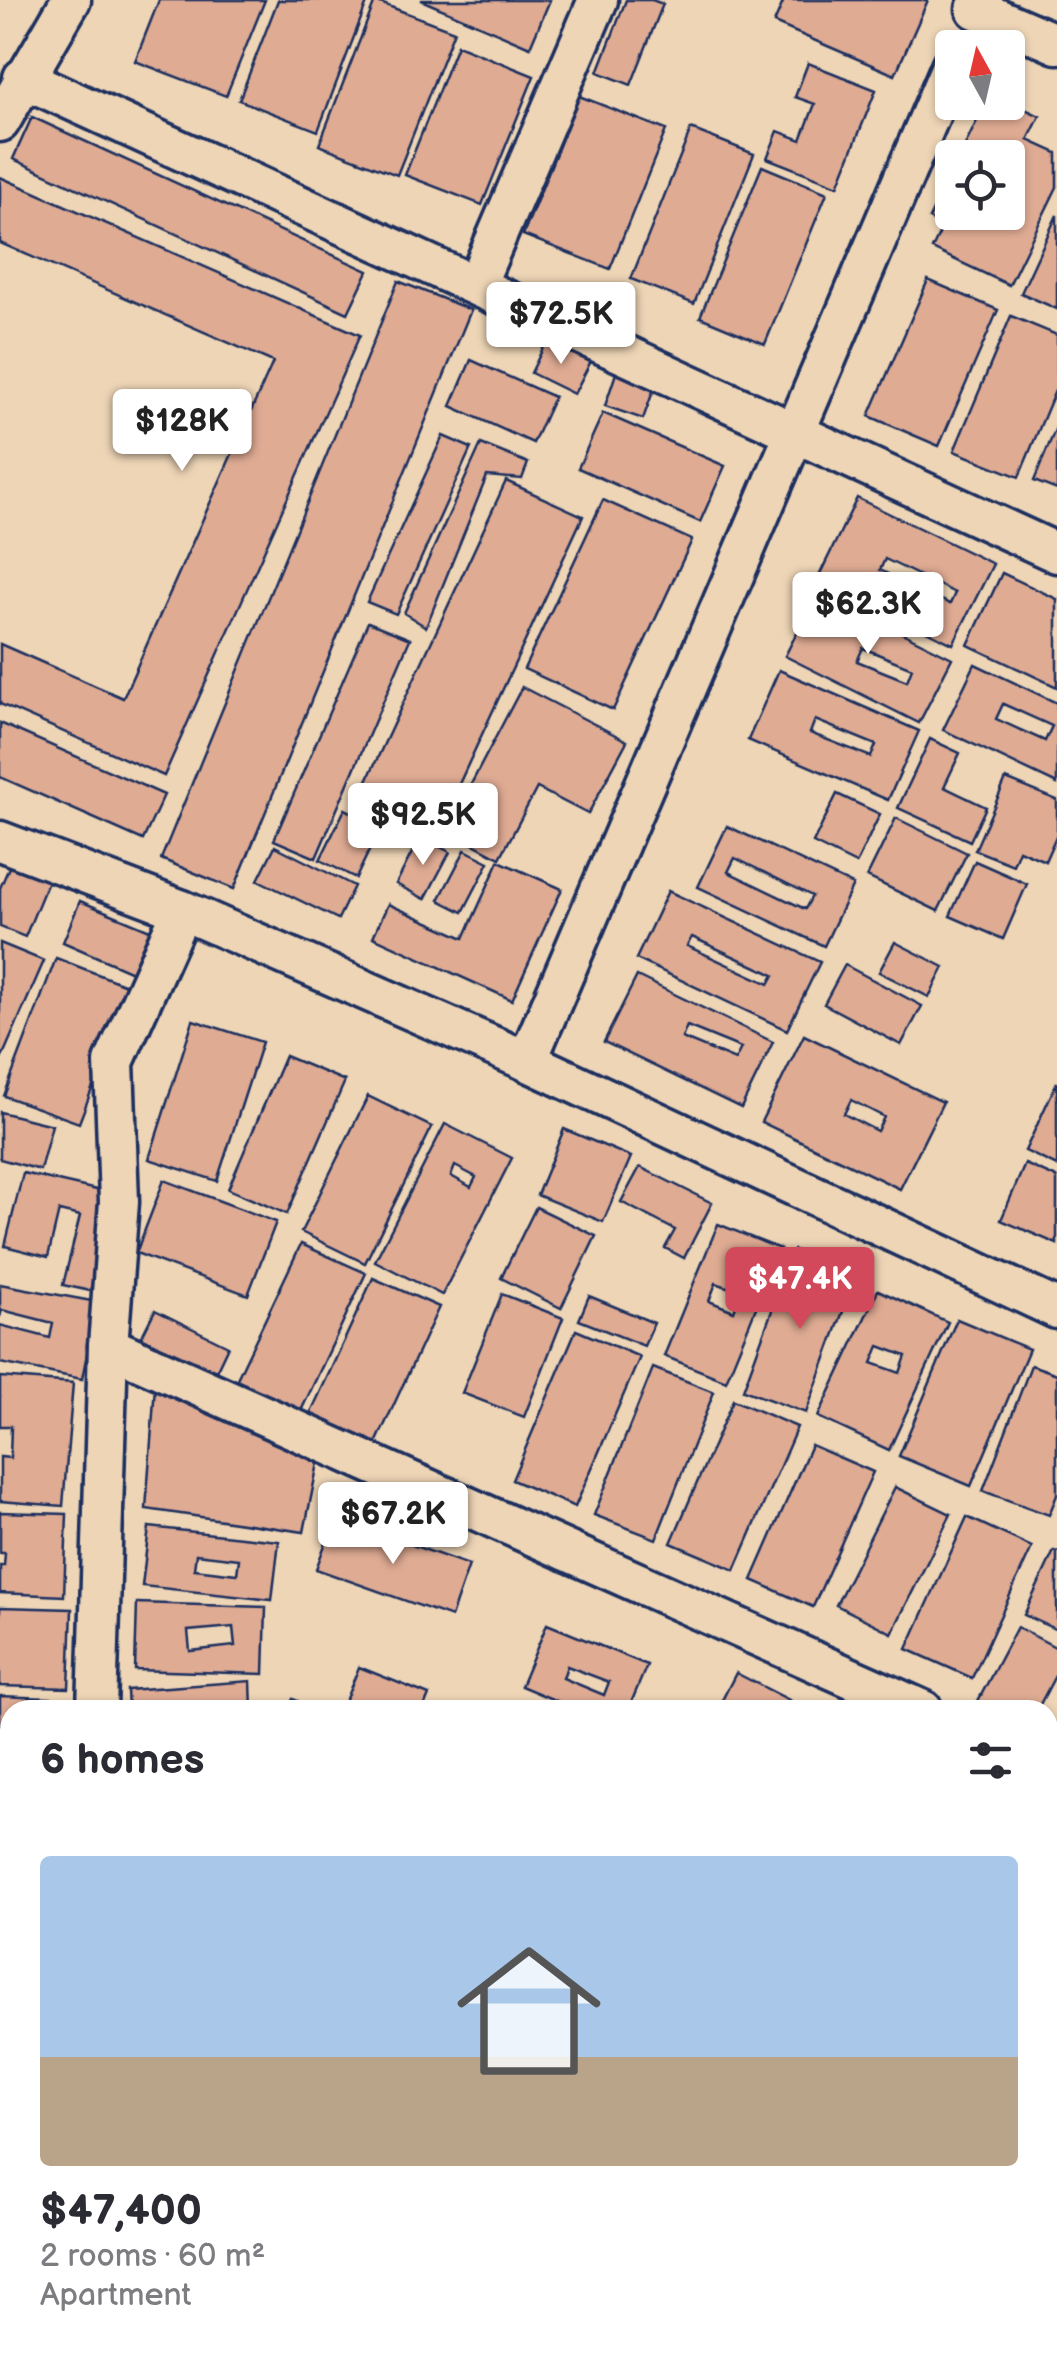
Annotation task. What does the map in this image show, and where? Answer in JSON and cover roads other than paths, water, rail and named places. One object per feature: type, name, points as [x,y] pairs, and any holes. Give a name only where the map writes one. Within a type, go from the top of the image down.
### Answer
[{"type":"street","points":[[0,122],[72,0]]},
{"type":"street","points":[[476,285],[598,0]]},
{"type":"street","points":[[967,30],[978,4],[1057,44]]},
{"type":"street","points":[[24,78],[1057,553]]},
{"type":"street","points":[[527,1061],[935,103]]},
{"type":"street","points":[[0,841],[182,910],[527,1061],[1057,1309]]},
{"type":"street","points":[[97,1700],[108,1346],[119,1202],[114,1062],[182,910]]},
{"type":"street","points":[[108,1346],[901,1700]]}]
